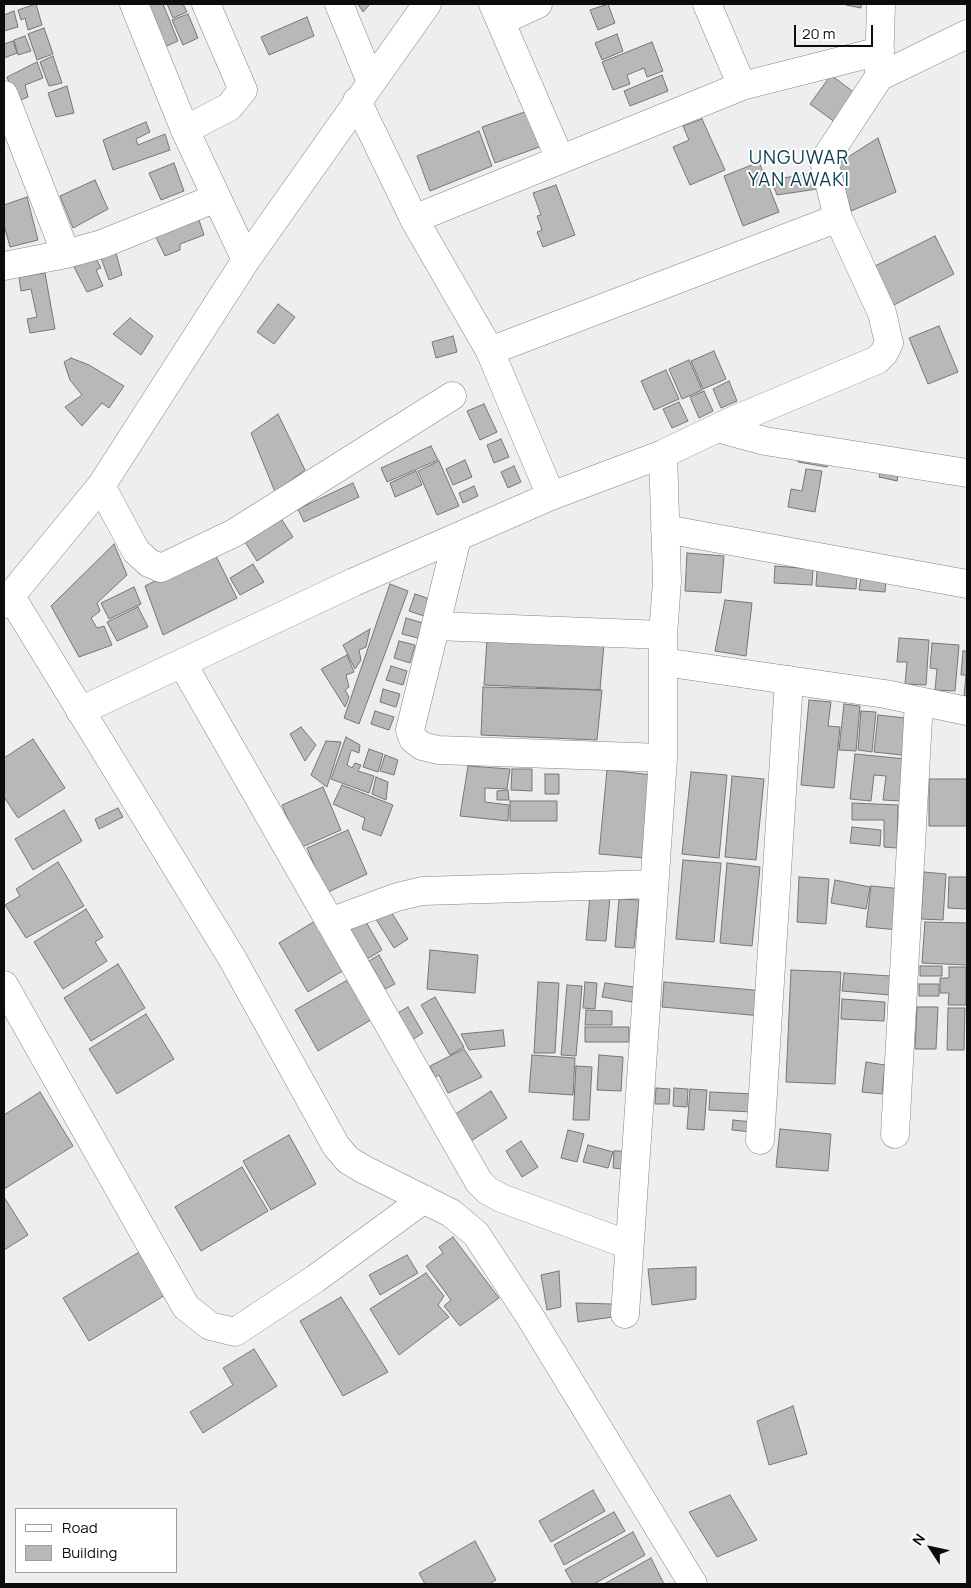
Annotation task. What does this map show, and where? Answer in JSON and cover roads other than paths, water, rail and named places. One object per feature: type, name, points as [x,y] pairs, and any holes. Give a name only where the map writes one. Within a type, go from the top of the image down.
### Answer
[{"type":"street","points":[[134,4],[185,130],[246,260]]},
{"type":"street","points":[[185,130],[229,107],[244,90],[206,4]]},
{"type":"street","points":[[339,4],[364,91],[414,219],[490,351],[551,496]]},
{"type":"street","points":[[426,4],[246,260],[101,486],[7,600],[80,710],[232,958],[336,1146],[348,1160],[451,1213],[476,1234],[529,1315],[693,1584]]},
{"type":"street","points":[[538,4],[497,12],[560,159]]},
{"type":"street","points":[[706,4],[742,86]]},
{"type":"street","points":[[80,710],[354,582],[551,496],[663,454],[717,428],[877,360],[884,353],[889,343],[882,313],[838,218],[824,161],[880,64],[881,4]]},
{"type":"street","points":[[414,219],[742,86],[880,64],[967,34]]},
{"type":"street","points":[[4,95],[14,153],[66,254]]},
{"type":"street","points":[[4,266],[66,254],[102,244],[216,198]]},
{"type":"street","points":[[490,351],[838,218]]},
{"type":"street","points":[[101,486],[136,551],[149,563],[161,568],[234,533],[452,396]]},
{"type":"street","points":[[717,428],[765,440],[967,473]]},
{"type":"street","points":[[625,1314],[663,758],[663,635],[666,581],[663,454]]},
{"type":"street","points":[[665,528],[967,584]]},
{"type":"street","points":[[458,538],[410,730],[413,739],[422,746],[438,750],[663,758]]},
{"type":"street","points":[[436,626],[663,635]]},
{"type":"street","points":[[663,662],[884,694],[967,712]]},
{"type":"street","points":[[182,663],[479,1182],[487,1190],[501,1198],[629,1245]]},
{"type":"street","points":[[760,1140],[788,680]]},
{"type":"street","points":[[895,1134],[919,701]]},
{"type":"street","points":[[330,922],[397,897],[422,891],[653,884]]},
{"type":"street","points":[[4,985],[186,1307],[210,1326],[234,1332],[315,1279],[424,1199]]},
{"type":"district","name":"UNGUWAR YAN AWAKI","points":[[799,170]]}]
